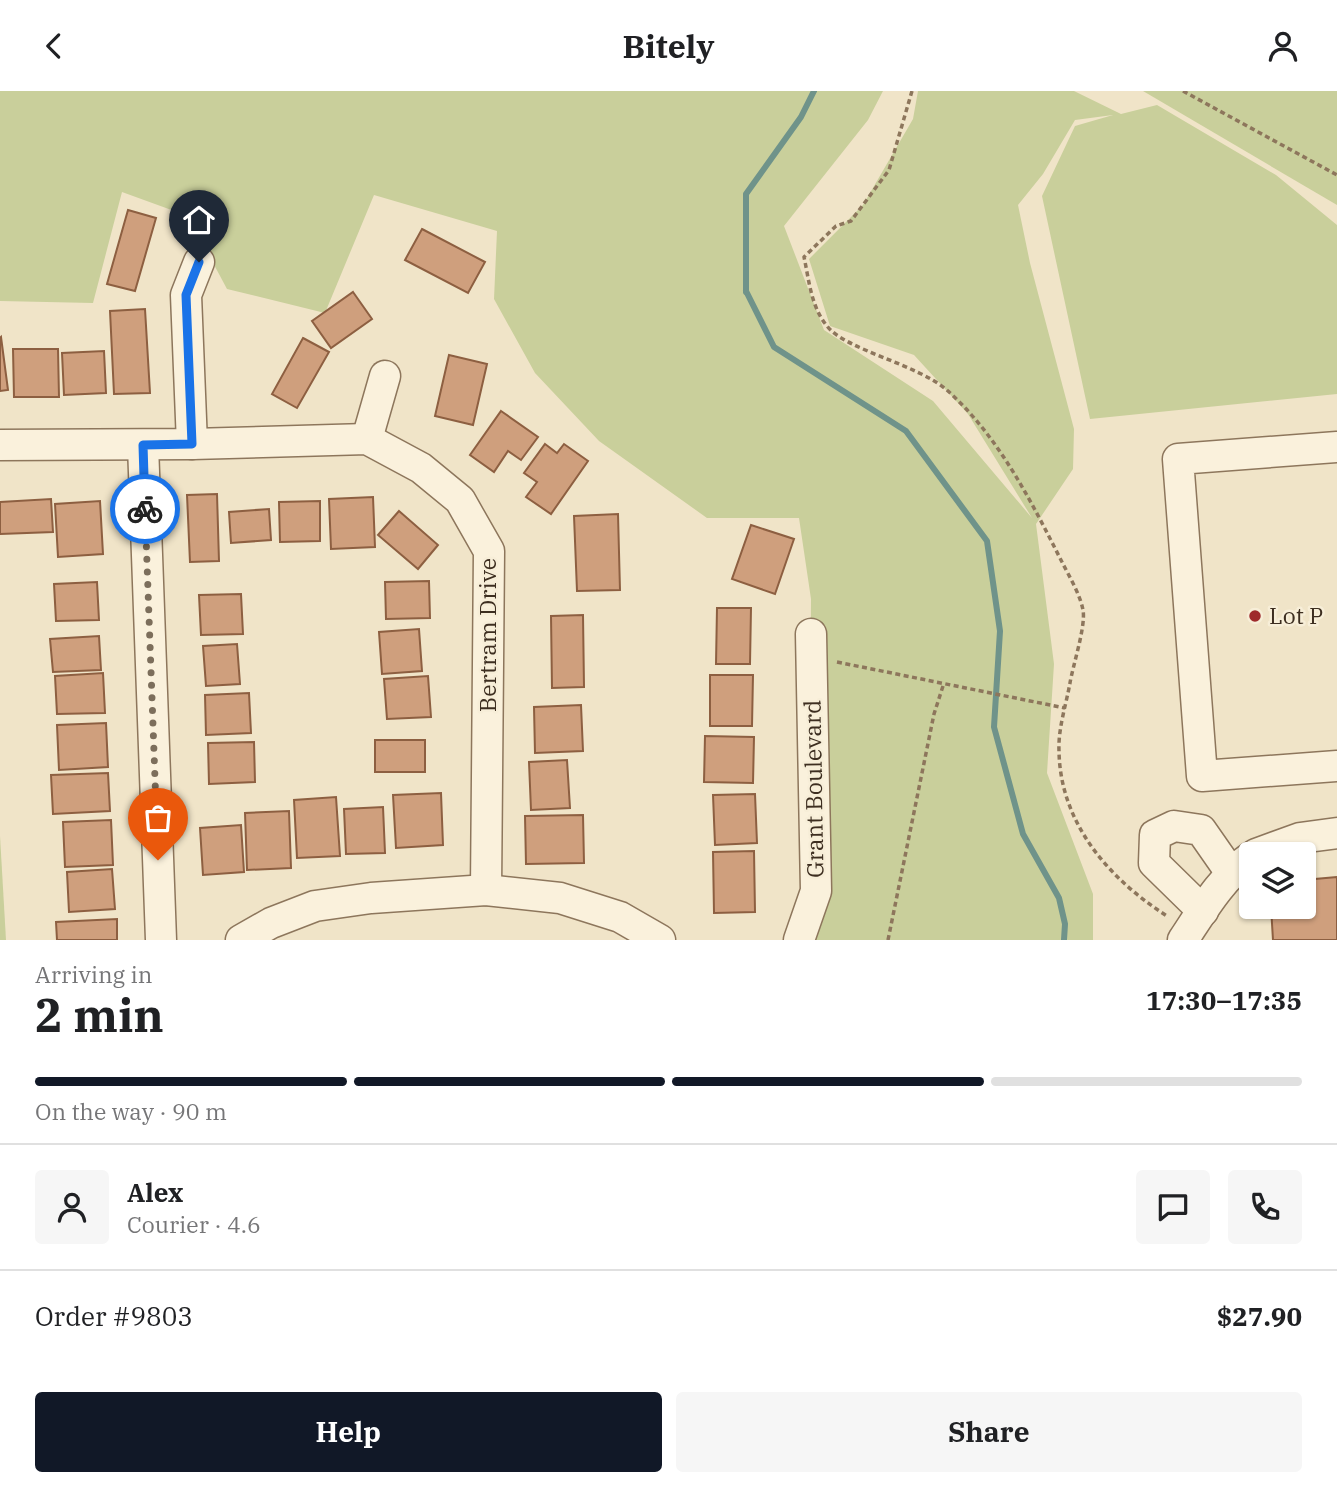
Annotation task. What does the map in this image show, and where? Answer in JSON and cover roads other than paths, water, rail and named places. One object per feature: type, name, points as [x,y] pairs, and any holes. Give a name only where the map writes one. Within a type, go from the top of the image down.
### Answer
[{"type":"street","points":[[192,444],[186,295],[199,262]]},
{"type":"street","points":[[368,439],[385,376]]},
{"type":"street","name":"Bertram Drive","points":[[0,445],[143,445],[368,439],[422,468],[460,500],[489,551],[485,890]]},
{"type":"street","points":[[143,445],[161,940]]},
{"type":"street","points":[[1337,447],[1178,459],[1202,776],[1337,766]]},
{"type":"street","name":"Grant Boulevard","points":[[799,940],[816,891],[812,645]]},
{"type":"street","points":[[1239,863],[1201,830],[1174,826],[1155,835],[1154,863],[1192,927],[1239,868]]},
{"type":"street","points":[[1289,842],[1337,833]]},
{"type":"street","points":[[240,940],[271,923],[315,906],[371,898],[485,890],[559,898],[620,917],[660,940]]},
{"type":"waterway","points":[[746,292],[746,194],[801,117],[814,91]]},
{"type":"waterway","points":[[746,291],[774,347],[906,431],[987,541],[1000,631],[994,727],[1023,834],[1059,898],[1065,924],[1064,940]]},
{"type":"place","name":"Lot P","points":[[1255,616]]}]
